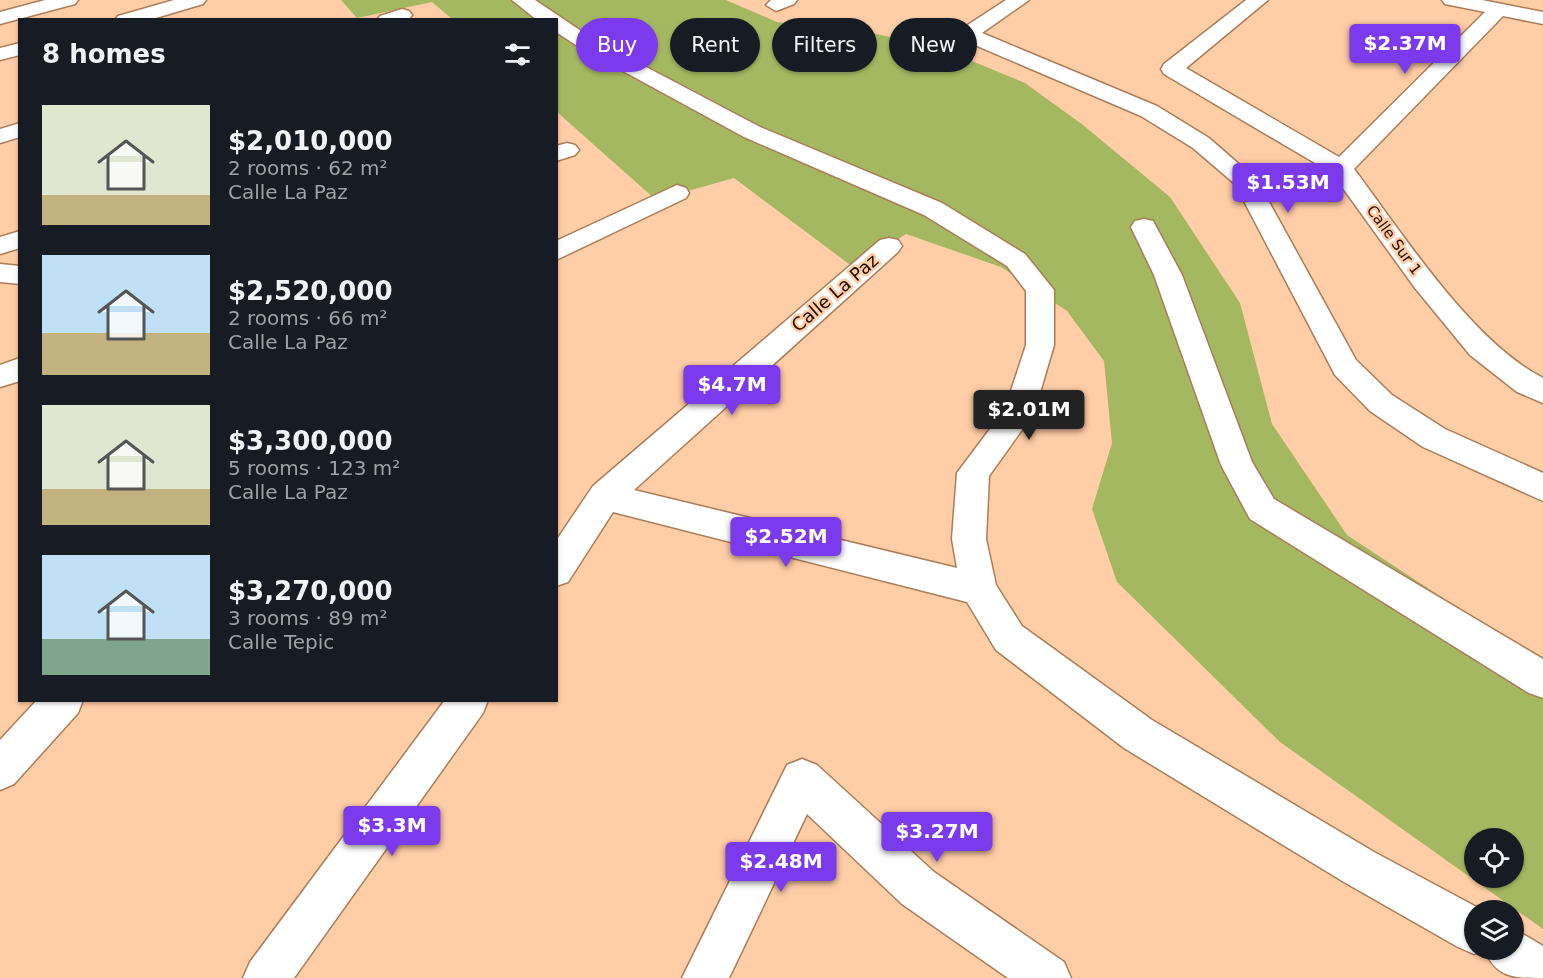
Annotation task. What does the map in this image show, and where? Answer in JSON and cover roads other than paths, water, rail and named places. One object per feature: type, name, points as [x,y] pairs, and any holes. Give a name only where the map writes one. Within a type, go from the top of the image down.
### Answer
[{"type":"street","points":[[0,18],[69,0]]},
{"type":"street","points":[[132,18],[196,0]]},
{"type":"street","points":[[522,0],[548,18]]},
{"type":"street","points":[[977,27],[1019,0]]},
{"type":"street","name":"Calle Sur 1","points":[[1258,0],[1172,69],[1341,168],[1425,282],[1480,348],[1538,380]]},
{"type":"street","points":[[1452,0],[1497,11],[1543,18]]},
{"type":"street","points":[[1341,168],[1497,11]]},
{"type":"street","points":[[558,24],[586,43],[752,132],[933,208],[1016,260],[1040,290],[1040,345],[1018,413],[973,473],[969,539],[980,589],[1009,638],[1138,734],[1359,867],[1464,925]]},
{"type":"street","points":[[977,38],[1149,111],[1201,143],[1245,180],[1345,368],[1381,403],[1434,438],[1543,488]]},
{"type":"street","points":[[0,54],[18,50]]},
{"type":"street","points":[[0,136],[18,131]]},
{"type":"street","points":[[558,251],[677,193]]},
{"type":"street","points":[[1144,227],[1168,275],[1237,465],[1262,509],[1543,680]]},
{"type":"street","points":[[0,246],[18,240]]},
{"type":"street","name":"Calle La Paz","points":[[558,568],[605,496],[889,246]]},
{"type":"street","points":[[0,273],[18,275]]},
{"type":"street","points":[[0,376],[18,370]]},
{"type":"street","points":[[605,496],[980,589]]},
{"type":"street","points":[[0,770],[62,702]]},
{"type":"street","points":[[266,978],[468,702]]},
{"type":"street","points":[[705,978],[802,780],[918,888],[1048,978]]},
{"type":"street","points":[[1523,960],[1543,974]]}]
